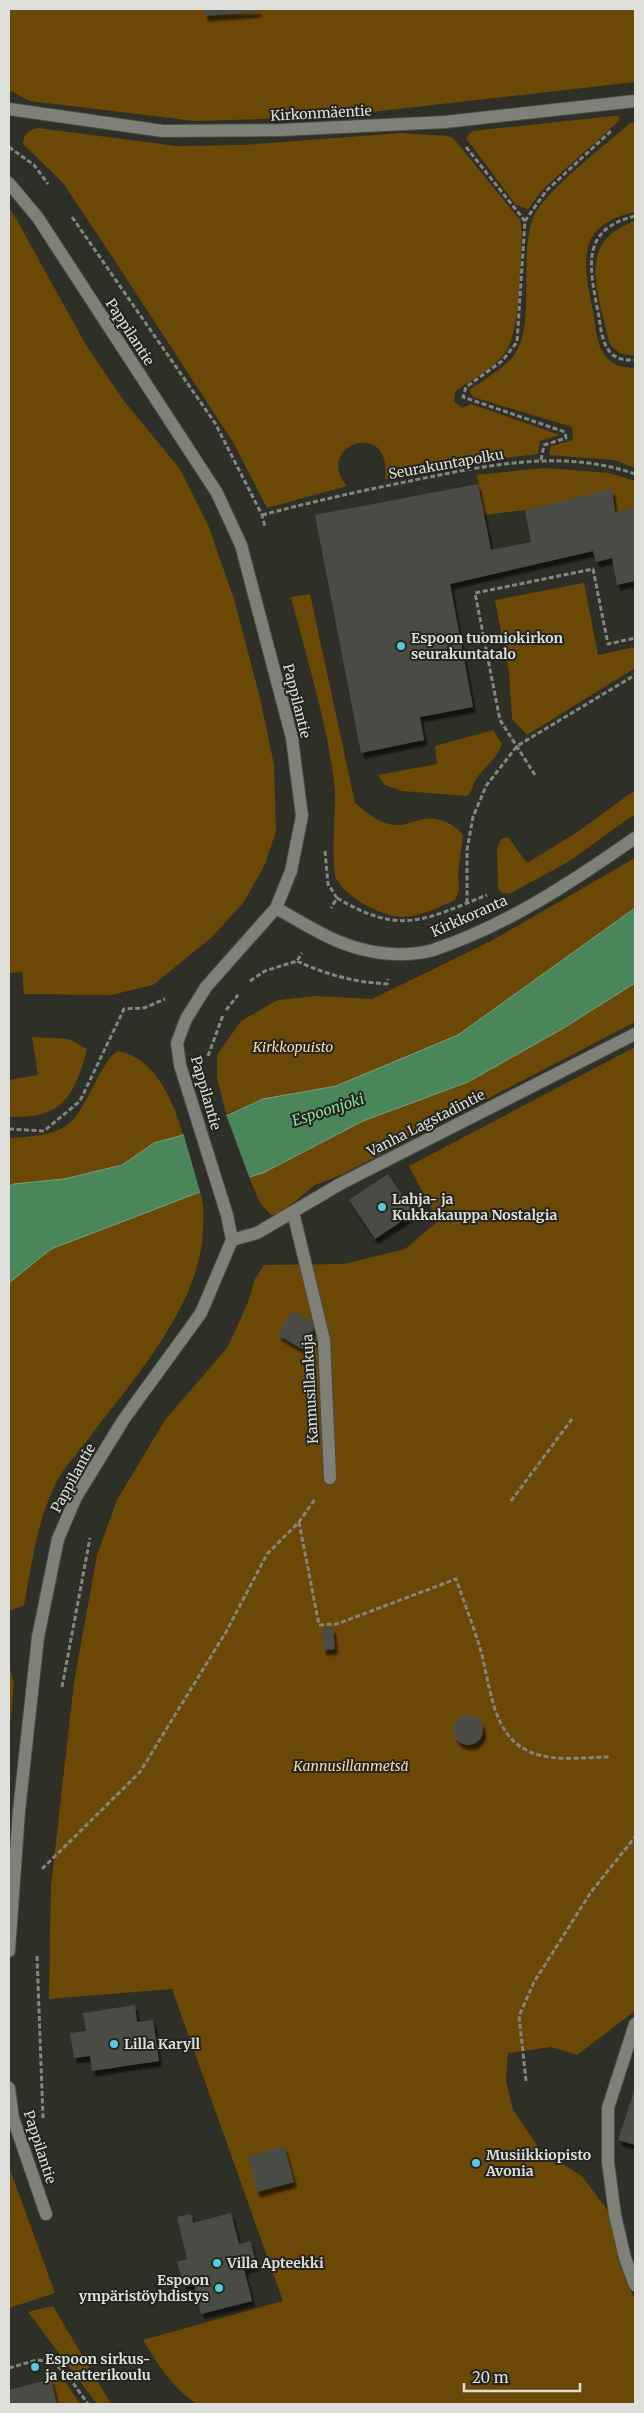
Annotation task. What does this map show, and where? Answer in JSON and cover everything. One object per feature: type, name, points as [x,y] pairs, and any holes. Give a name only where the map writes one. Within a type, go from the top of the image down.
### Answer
[{"type":"street","name":"Kirkonmäentie","points":[[9,109],[163,131],[281,130],[446,122],[635,101]]},
{"type":"street","name":"Pappilantie","points":[[9,183],[38,218],[217,493],[241,545],[292,738],[302,816],[291,871],[276,908],[206,987],[186,1019],[177,1043],[180,1065],[227,1215],[232,1240],[201,1313],[124,1419],[76,1497],[58,1539],[38,1637],[19,1812],[9,1951]]},
{"type":"street","name":"Kirkkoranta","points":[[276,908],[340,943],[366,951],[394,954],[431,950],[494,924],[552,893],[635,838]]},
{"type":"street","name":"Vanha Lagstadintie","points":[[232,1240],[257,1233],[340,1184],[635,1034]]},
{"type":"street","name":"Kannusillankuja","points":[[293,1212],[324,1340],[330,1478]]},
{"type":"street","points":[[635,2024],[608,2108],[608,2162],[616,2215],[625,2258],[635,2285]]},
{"type":"street","name":"Pappilantie","points":[[9,2088],[13,2118],[46,2214]]},
{"type":"path","points":[[446,122],[525,221]]},
{"type":"path","points":[[541,460],[544,445],[566,438],[565,432],[463,397],[466,387],[502,361],[516,342],[522,291],[525,221],[546,191],[615,127]]},
{"type":"path","points":[[635,216],[609,226],[599,236],[590,264],[604,343],[612,355],[622,360],[635,360]]},
{"type":"path","name":"Seurakuntapolku","points":[[262,515],[325,498],[476,468],[541,460],[614,466],[635,474]]},
{"type":"path","points":[[535,774],[500,720],[474,594],[593,569],[608,644],[635,638]]},
{"type":"path","points":[[468,903],[467,850],[473,817],[486,786],[517,746],[635,675]]},
{"type":"path","points":[[325,844],[324,860],[328,884],[337,898],[361,912],[400,922],[430,918],[488,895]]},
{"type":"path","points":[[248,982],[265,971],[297,961],[337,898]]},
{"type":"path","points":[[207,1058],[224,1013],[242,990]]},
{"type":"path","points":[[9,1130],[44,1131],[80,1101],[124,1009],[144,1008],[167,998]]},
{"type":"path","points":[[511,1501],[572,1420]]},
{"type":"path","points":[[41,1869],[140,1772],[226,1632],[267,1554],[299,1522],[330,1478]]},
{"type":"path","points":[[299,1522],[319,1625],[337,1624],[456,1579],[480,1649],[497,1716],[504,1729],[520,1747],[535,1754],[551,1757],[610,1757]]},
{"type":"path","points":[[61,1693],[91,1532]]},
{"type":"path","points":[[526,2081],[519,2016],[534,1982],[591,1892],[635,1837]]},
{"type":"path","points":[[41,1879],[42,1860]]},
{"type":"path","points":[[38,1947],[43,2109],[46,2128]]},
{"type":"path","points":[[9,2368],[37,2360],[54,2362],[73,2383],[88,2404]]},
{"type":"green space","points":[[9,9],[204,9],[205,16],[258,12],[258,9],[635,9],[635,82],[327,117],[195,121],[30,101],[9,90]]},
{"type":"green space","points":[[618,116],[620,120],[543,189],[528,209],[516,205],[466,138],[472,131]]},
{"type":"green space","points":[[630,123],[635,123],[635,212],[616,218],[602,226],[593,236],[588,248],[586,262],[589,293],[597,336],[603,353],[617,365],[635,368],[635,468],[614,460],[549,455],[551,446],[573,440],[572,427],[473,397],[469,390],[507,363],[520,345],[526,309],[529,232],[534,216],[540,206],[563,181]]},
{"type":"green space","points":[[38,128],[176,146],[244,145],[400,133],[448,136],[453,138],[520,220],[522,233],[517,312],[511,341],[506,351],[495,363],[455,392],[454,402],[462,408],[471,404],[560,435],[540,441],[538,454],[477,461],[385,479],[384,460],[378,448],[367,443],[356,444],[346,449],[339,459],[339,471],[347,486],[267,508],[233,442],[63,183],[23,144],[27,133]]},
{"type":"green space","points":[[9,209],[86,345],[124,401],[180,469],[208,525],[234,599],[260,698],[274,765],[276,831],[265,864],[244,902],[212,937],[153,985],[111,995],[24,994],[22,972],[9,973]]},
{"type":"green space","points":[[635,221],[635,355],[626,355],[614,349],[609,342],[600,306],[595,271],[597,256],[604,242],[616,230]]},
{"type":"green space","points":[[544,468],[609,473],[635,481],[635,508],[615,512],[612,490],[525,510],[484,515],[477,475]]},
{"type":"green space","points":[[584,583],[598,655],[635,647],[635,668],[527,735],[512,719],[509,672],[495,600]]},
{"type":"green space","points":[[310,594],[355,803],[375,818],[392,825],[402,825],[430,818],[441,820],[460,831],[463,835],[458,873],[459,890],[455,900],[408,917],[393,916],[365,905],[348,893],[337,880],[334,864],[335,790],[332,765],[322,717],[291,597]]},
{"type":"green space","points":[[493,730],[502,744],[494,758],[479,774],[467,796],[402,791],[385,785],[378,775],[437,764],[435,746]]},
{"type":"green space","points":[[635,790],[635,814],[568,862],[509,894],[502,893],[498,888],[497,849],[501,839],[508,837],[527,863],[579,831]]},
{"type":"green space","name":"Kirkkopuisto","points":[[635,858],[635,908],[458,1035],[336,1086],[263,1099],[226,1114],[217,1077],[217,1055],[241,1021],[278,1000],[316,996],[372,999],[491,941]]},
{"type":"green space","points":[[635,983],[635,1022],[343,1174],[315,1185],[278,1215],[271,1215],[260,1203],[249,1177],[263,1173],[362,1121],[468,1082],[562,1029]]},
{"type":"green space","points":[[32,1037],[69,1039],[87,1049],[77,1080],[63,1102],[54,1109],[42,1114],[27,1117],[9,1117],[9,1080],[38,1075]]},
{"type":"green space","name":"Kannusillanmetsä","points":[[635,1047],[635,2011],[577,2055],[551,2047],[508,2053],[506,2080],[513,2110],[541,2151],[582,2176],[611,2215],[618,2260],[635,2300],[635,2404],[198,2404],[181,2392],[174,2384],[160,2367],[143,2340],[283,2301],[172,1989],[49,1999],[51,1887],[74,1682],[97,1555],[117,1500],[165,1420],[228,1347],[248,1302],[255,1279],[264,1265],[344,1264],[405,1249],[438,1221],[409,1166]]},
{"type":"green space","points":[[118,1051],[131,1055],[142,1062],[161,1083],[174,1109],[183,1135],[154,1143],[122,1165],[64,1179],[14,1184],[9,1187],[9,1138],[45,1134],[57,1131],[67,1125],[82,1107],[107,1062]]},
{"type":"green space","points":[[200,1192],[203,1230],[199,1259],[190,1287],[177,1315],[142,1369],[60,1476],[50,1496],[40,1526],[24,1605],[9,1611],[9,1283],[51,1249]]},
{"type":"green space","points":[[9,1665],[14,1684],[9,1735]]},
{"type":"green space","points":[[9,2167],[55,2293],[9,2308]]},
{"type":"green space","points":[[53,2306],[111,2404],[97,2404],[28,2312]]},
{"type":"green space","points":[[51,2379],[66,2383],[80,2404],[57,2404]]},
{"type":"water","name":"Espoonjoki","points":[[635,908],[635,983],[562,1029],[468,1082],[363,1121],[263,1173],[200,1192],[51,1249],[9,1283],[9,1187],[13,1184],[64,1179],[122,1165],[154,1143],[183,1135],[263,1099],[336,1086],[458,1035]]},
{"type":"pier","points":[[225,1112],[250,1179],[201,1195],[183,1132]]},
{"type":"building","points":[[204,9],[258,9],[258,12],[205,16]]},
{"type":"building","name":"Espoon tuomiokirkon seurakuntatalo","points":[[478,484],[491,550],[531,542],[525,510],[612,489],[615,512],[635,508],[635,581],[617,585],[612,558],[596,562],[593,551],[450,584],[473,707],[420,717],[424,740],[361,753],[315,515]]},
{"type":"building","points":[[388,1174],[414,1213],[375,1239],[349,1200]]},
{"type":"building","points":[[292,1310],[317,1324],[302,1349],[278,1335]]},
{"type":"building","points":[[322,1628],[333,1628],[335,1649],[323,1650]]},
{"type":"building","points":[[468,1715],[479,1719],[483,1730],[479,1741],[468,1745],[457,1741],[453,1730],[457,1719]]},
{"type":"building","name":"Lilla Karyll","points":[[135,2005],[137,2022],[153,2020],[159,2061],[92,2071],[90,2056],[74,2058],[70,2033],[86,2031],[83,2013]]},
{"type":"building","points":[[635,2088],[635,2145],[618,2140]]},
{"type":"building","points":[[284,2146],[294,2182],[257,2192],[248,2156]]},
{"type":"building","name":"Villa Apteekki","points":[[231,2213],[239,2244],[250,2241],[257,2265],[244,2269],[252,2301],[201,2314],[194,2283],[184,2286],[177,2262],[187,2259],[177,2217],[191,2214],[193,2223]]},
{"type":"building","points":[[51,2379],[57,2404],[9,2404],[9,2390]]},
{"type":"place","name":"Espoon tuomiokirkon seurakuntatalo","points":[[401,646]]},
{"type":"place","name":"Lahja- ja Kukkakauppa Nostalgia","points":[[382,1207]]},
{"type":"place","name":"Lilla Karyll","points":[[114,2044]]},
{"type":"place","name":"Musiikkiopisto Avonia","points":[[476,2163]]},
{"type":"place","name":"Villa Apteekki","points":[[217,2263]]},
{"type":"place","name":"Espoon ympäristöyhdistys","points":[[219,2288]]},
{"type":"place","name":"Espoon sirkus- ja teatterikoulu","points":[[35,2367]]}]
